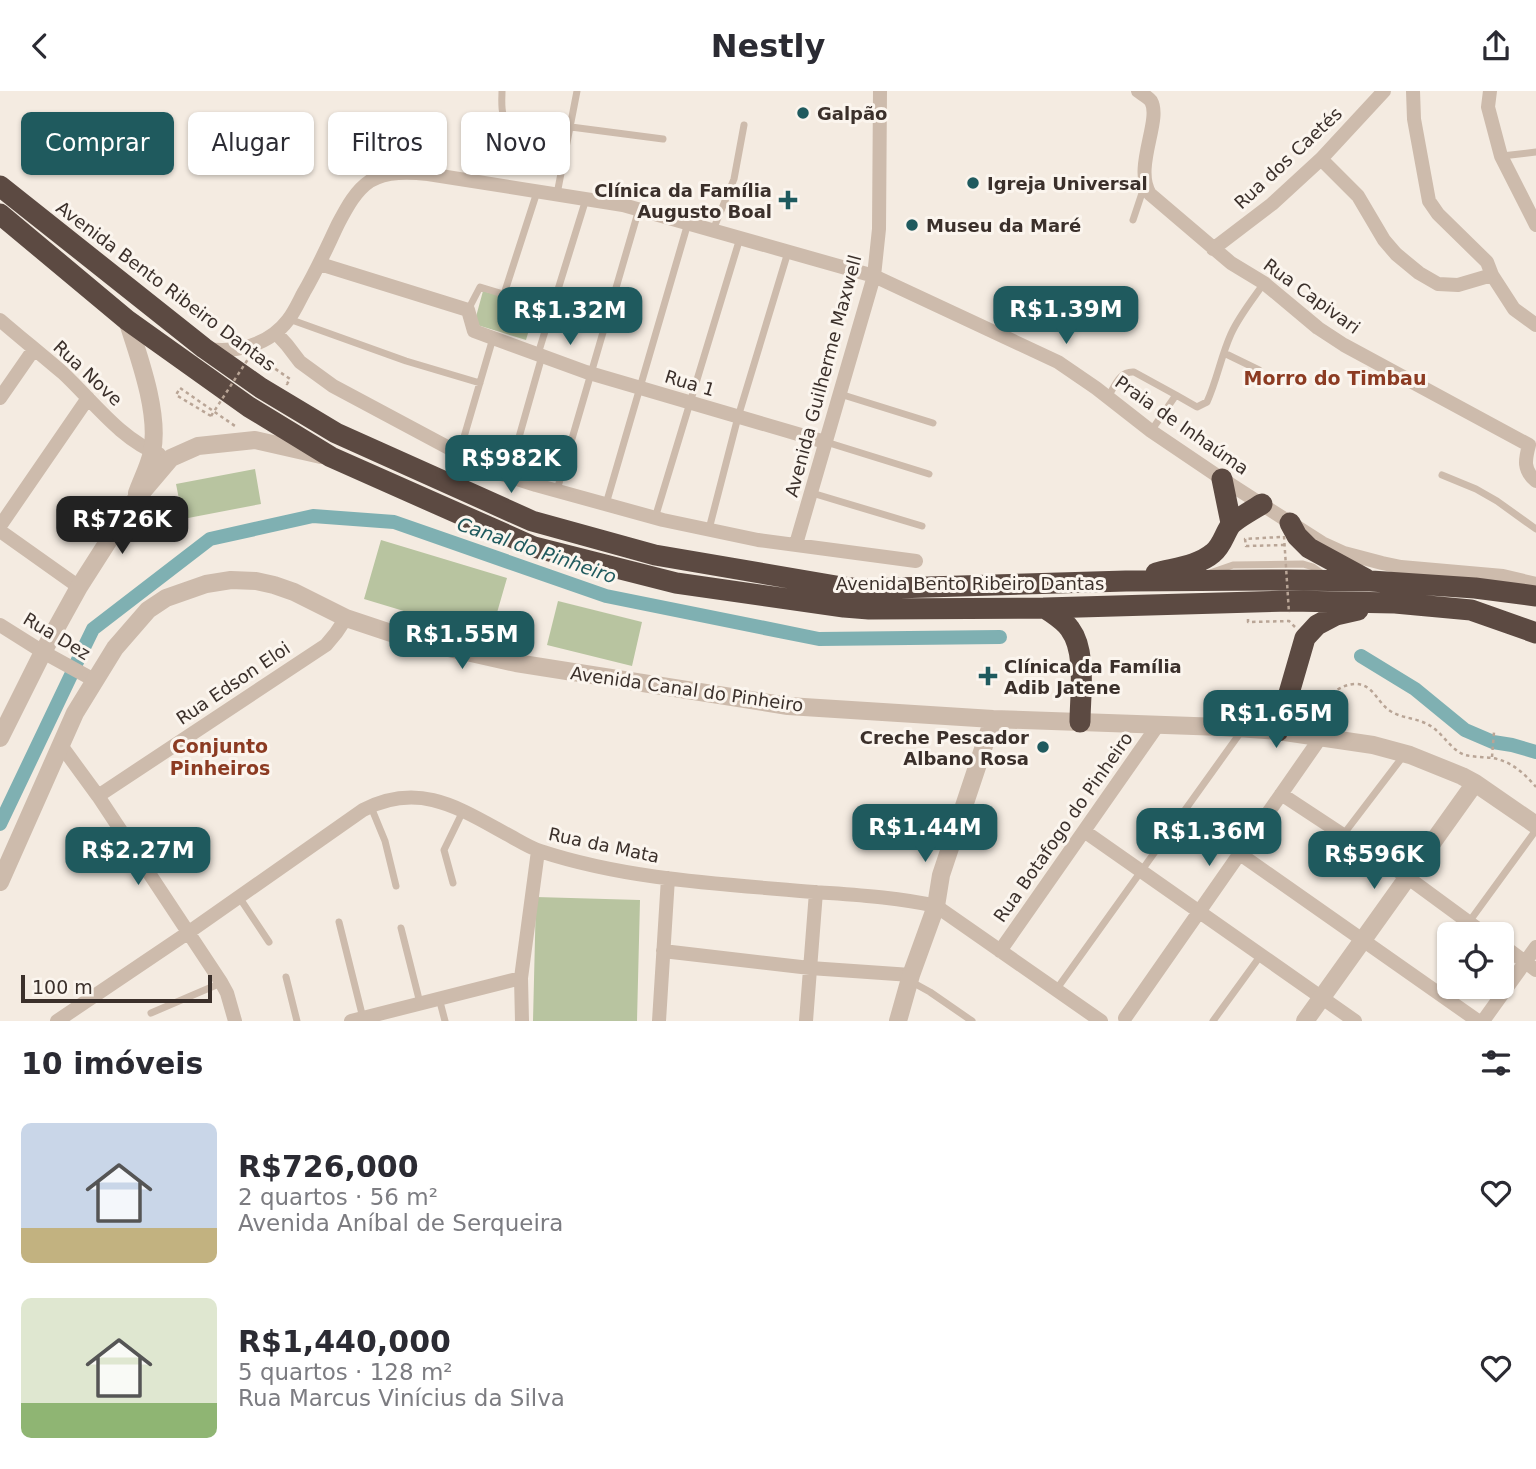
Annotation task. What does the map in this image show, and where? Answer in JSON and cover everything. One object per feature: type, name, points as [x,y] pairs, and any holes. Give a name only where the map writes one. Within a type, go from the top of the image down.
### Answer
[{"type":"highway","name":"Avenida Bento Ribeiro Dantas","points":[[2,188],[204,348],[261,389],[336,433],[532,521],[654,555],[862,589],[1126,581],[1371,581],[1475,588],[1536,596]]},
{"type":"highway","name":"Avenida Bento Ribeiro Dantas","points":[[0,214],[127,320],[249,407],[331,457],[534,547],[676,583],[856,608],[1045,608],[1290,601],[1395,603],[1471,610],[1536,633]]},
{"type":"highway","points":[[1222,479],[1231,523]]},
{"type":"highway","points":[[1126,581],[1186,565],[1211,555],[1231,523],[1262,504]]},
{"type":"highway","points":[[1290,523],[1297,536],[1309,548],[1371,581]]},
{"type":"highway","points":[[1287,733],[1305,638],[1317,625],[1336,615],[1395,603]]},
{"type":"highway","points":[[1045,608],[1066,624],[1077,642],[1080,662],[1080,722]]},
{"type":"street","name":"Avenida Guilherme Maxwell","points":[[796,544],[874,276],[879,229],[880,91]]},
{"type":"street","name":"Rua dos Caetés","points":[[1213,249],[1272,204],[1321,159],[1384,91]]},
{"type":"street","points":[[1413,91],[1414,119],[1429,201],[1438,214],[1487,262],[1511,315],[1536,325]]},
{"type":"street","points":[[1490,91],[1488,107],[1501,156],[1536,225]]},
{"type":"street","points":[[1144,186],[1153,113],[1149,94]]},
{"type":"street","points":[[1321,159],[1359,196],[1384,240],[1396,254],[1419,273],[1438,284],[1458,285],[1492,275]]},
{"type":"street","name":"Praia de Inhaúma","points":[[204,348],[236,350],[249,347],[276,333],[289,319],[320,264],[347,207],[363,186],[377,177],[409,172],[586,199],[688,222],[874,276],[1058,362],[1151,431],[1222,479],[1322,543],[1344,553],[1401,567],[1503,576],[1536,584]]},
{"type":"street","name":"Rua Capivari","points":[[1144,186],[1213,249],[1264,283],[1318,328],[1344,345],[1529,445],[1525,465],[1536,481]]},
{"type":"street","points":[[320,264],[468,310]]},
{"type":"street","name":"Rua 1","points":[[468,310],[474,331],[591,373],[825,442]]},
{"type":"street","name":"Rua Nove","points":[[0,320],[122,431],[152,451],[171,458]]},
{"type":"street","points":[[127,320],[143,369],[153,430],[152,451],[133,503]]},
{"type":"street","points":[[276,333],[300,362],[333,386],[492,471],[655,518],[758,540],[916,561]]},
{"type":"street","points":[[0,398],[34,349]]},
{"type":"street","points":[[79,587],[0,528],[88,398]]},
{"type":"street","points":[[0,738],[5,714],[79,587],[133,503],[171,458],[198,446],[255,440],[331,457]]},
{"type":"street","name":"Avenida Canal do Pinheiro","points":[[0,882],[60,744],[79,706],[115,648],[148,610],[166,598],[186,589],[231,580],[274,585],[346,618],[409,639],[516,663],[788,706],[993,719],[1243,729],[1373,745],[1446,768],[1475,783],[1536,828]]},
{"type":"street","name":"Rua Edson Eloi","points":[[98,796],[326,645],[346,618]]},
{"type":"street","name":"Rua Dez","points":[[0,625],[94,680]]},
{"type":"street","points":[[898,1021],[936,906],[941,875],[993,719]]},
{"type":"street","name":"Rua Botafogo do Pinheiro","points":[[1000,951],[1158,725]]},
{"type":"street","points":[[1102,1021],[1116,1015],[1126,1020],[1321,737]]},
{"type":"street","points":[[60,744],[98,796],[221,982],[227,993],[234,1021]]},
{"type":"street","points":[[1305,1021],[1475,783]]},
{"type":"street","points":[[1281,794],[1407,877],[1469,922]]},
{"type":"street","name":"Rua da Mata","points":[[57,1021],[370,806],[379,802],[414,797],[453,805],[538,851],[590,865],[668,879],[904,900],[936,906],[1102,1021]]},
{"type":"street","points":[[1084,831],[1355,1021]]},
{"type":"street","points":[[522,1021],[521,978],[538,851]]},
{"type":"street","points":[[1240,854],[1480,1021],[1531,966],[1536,947]]},
{"type":"street","points":[[659,1021],[668,879]]},
{"type":"street","points":[[806,1021],[816,892]]},
{"type":"street","points":[[663,951],[910,978]]},
{"type":"street","points":[[1514,954],[1531,966]]},
{"type":"street","points":[[357,1019],[521,978]]},
{"type":"lane","points":[[502,91],[503,112]]},
{"type":"lane","points":[[570,131],[577,91]]},
{"type":"lane","points":[[713,230],[734,179],[744,125]]},
{"type":"lane","points":[[571,127],[663,139]]},
{"type":"lane","points":[[1501,156],[1536,152]]},
{"type":"lane","points":[[557,194],[560,175]]},
{"type":"lane","points":[[1133,220],[1144,186]]},
{"type":"lane","points":[[504,294],[537,191]]},
{"type":"lane","points":[[508,476],[552,310],[586,199]]},
{"type":"lane","points":[[556,491],[639,209]]},
{"type":"lane","points":[[606,504],[688,222]]},
{"type":"lane","points":[[655,518],[740,238]]},
{"type":"lane","points":[[709,529],[738,418],[788,252]]},
{"type":"lane","points":[[1108,397],[1122,374],[1134,372],[1197,407],[1207,402],[1230,336],[1264,283]]},
{"type":"lane","points":[[468,310],[480,287],[552,310]]},
{"type":"lane","points":[[289,319],[405,361],[480,383]]},
{"type":"lane","points":[[459,454],[493,338]]},
{"type":"lane","points":[[1224,353],[1259,370]]},
{"type":"lane","points":[[839,394],[933,423]]},
{"type":"lane","points":[[1151,431],[1176,395]]},
{"type":"lane","points":[[825,442],[929,474]]},
{"type":"lane","points":[[1443,475],[1485,494],[1536,529],[1536,540]]},
{"type":"lane","points":[[811,493],[922,526]]},
{"type":"lane","points":[[1056,990],[1243,729]]},
{"type":"lane","points":[[1343,835],[1405,753]]},
{"type":"lane","points":[[370,806],[385,841],[396,886]]},
{"type":"lane","points":[[453,883],[444,850],[463,810]]},
{"type":"lane","points":[[1469,922],[1536,828]]},
{"type":"lane","points":[[239,897],[269,942]]},
{"type":"lane","points":[[340,922],[357,1019]]},
{"type":"lane","points":[[401,928],[420,1003]]},
{"type":"lane","points":[[1213,1021],[1261,955]]},
{"type":"lane","points":[[286,977],[297,1021]]},
{"type":"lane","points":[[910,978],[972,1021]]},
{"type":"lane","points":[[152,1013],[221,982]]},
{"type":"lane","points":[[439,998],[445,1021]]},
{"type":"path","points":[[236,350],[256,363]]},
{"type":"path","points":[[255,440],[180,388],[176,394],[211,416],[252,353],[290,379],[287,383],[277,377]]},
{"type":"path","points":[[1279,545],[1246,546],[1245,539],[1284,536],[1289,613]]},
{"type":"path","points":[[1287,733],[1329,695],[1355,684],[1368,687],[1391,712],[1433,727],[1459,752],[1504,761],[1525,774],[1536,787]]},
{"type":"path","points":[[1492,758],[1494,732]]},
{"type":"green space","points":[[483,291],[536,306],[526,340],[474,324]]},
{"type":"green space","points":[[255,469],[261,504],[183,519],[176,484]]},
{"type":"green space","points":[[381,540],[507,578],[490,637],[364,599]]},
{"type":"green space","points":[[558,601],[642,622],[632,666],[547,645]]},
{"type":"green space","points":[[536,897],[640,900],[637,1021],[533,1021]]},
{"type":"waterway","name":"Canal do Pinheiro","points":[[75,666],[93,629],[210,539],[313,516],[394,522],[606,596],[819,639],[1000,637]]},
{"type":"waterway","name":"Canal do Pinheiro","points":[[1361,656],[1415,689],[1465,730],[1493,742],[1536,752]]},
{"type":"waterway","name":"Canal do Pinheiro","points":[[0,824],[73,671]]},
{"type":"place","name":"Galpão","points":[[803,113]]},
{"type":"place","name":"Igreja Universal","points":[[973,183]]},
{"type":"place","name":"Clínica da Família Augusto Boal","points":[[788,200]]},
{"type":"place","name":"Museu da Maré","points":[[912,225]]},
{"type":"place","name":"Clínica da Família Adib Jatene","points":[[988,676]]},
{"type":"place","name":"Creche Pescador Albano Rosa","points":[[1043,747]]},
{"type":"district","name":"Morro do Timbau","points":[[1335,378]]},
{"type":"district","name":"Conjunto Pinheiros","points":[[220,757]]}]
